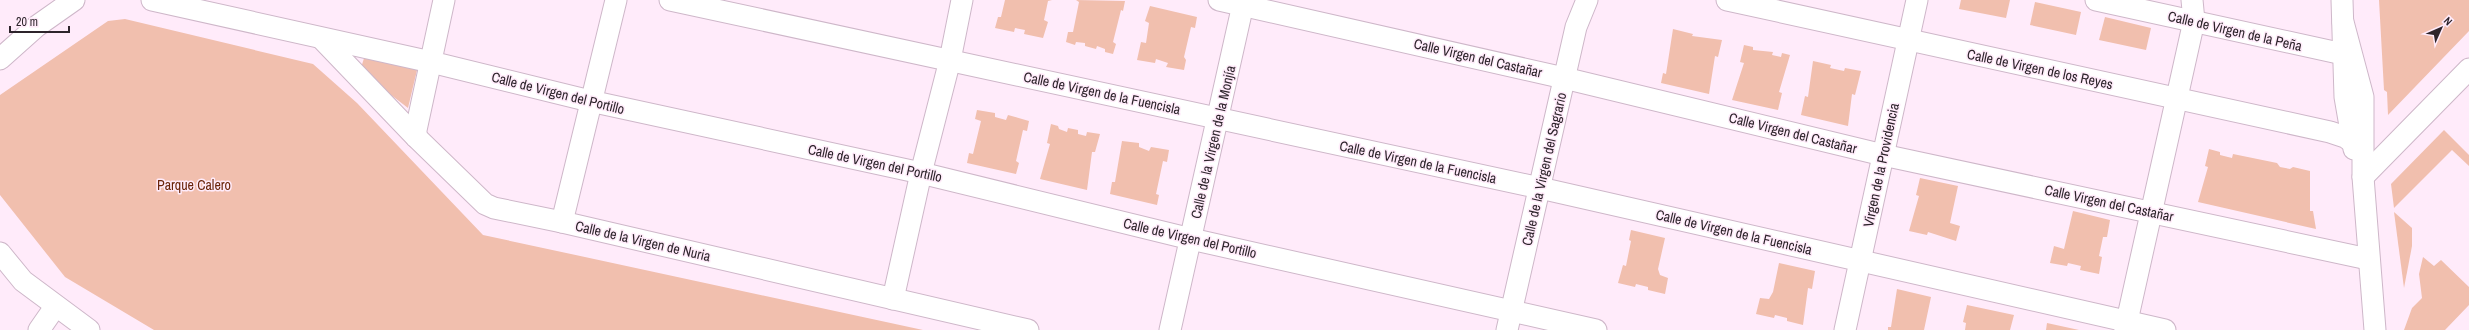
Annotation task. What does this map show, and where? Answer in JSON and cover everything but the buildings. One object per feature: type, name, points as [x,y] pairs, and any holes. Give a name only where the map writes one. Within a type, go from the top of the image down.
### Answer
[{"type":"street","name":"Calle de Virgen del Portillo","points":[[152,0],[430,62],[590,101],[921,173],[1191,238],[1509,321],[1596,330]]},
{"type":"street","points":[[416,137],[416,130],[444,0]]},
{"type":"street","points":[[562,222],[590,101],[616,0]]},
{"type":"street","name":"Calle de Virgen de la Fuencisla","points":[[670,0],[1540,188],[1860,261],[2126,325],[2165,330]]},
{"type":"street","points":[[893,300],[921,173],[950,60],[962,0]]},
{"type":"street","name":"Calle Virgen del Castañar","points":[[1219,0],[1243,3],[1564,78],[1883,155],[2368,258]]},
{"type":"street","name":"Calle de la Virgen del Sagrario","points":[[1573,0],[1576,27]]},
{"type":"street","name":"Calle de la Virgen del Sagrario","points":[[1509,321],[1576,27],[1587,0]]},
{"type":"street","name":"Calle de Virgen de los Reyes","points":[[1727,0],[2339,134],[2352,142]]},
{"type":"street","name":"Virgen de la Providencia","points":[[1845,330],[1917,0]]},
{"type":"street","name":"Calle de Virgen de la Peña","points":[[2096,0],[2343,54]]},
{"type":"street","points":[[2126,325],[2178,99],[2194,21],[2192,0]]},
{"type":"street","points":[[2342,0],[2345,97],[2352,142],[2363,177]]},
{"type":"street","points":[[0,59],[37,26],[70,2]]},
{"type":"street","name":"Calle de la Virgen de la Monjía","points":[[1170,330],[1243,3]]},
{"type":"street","points":[[2343,22],[2363,97],[2363,177],[2368,258],[2375,330]]},
{"type":"street","points":[[0,42],[37,26]]},
{"type":"street","name":"Calle de la Virgen de Nuria","points":[[322,39],[416,137],[485,204],[494,208],[562,222],[893,300],[1028,330]]},
{"type":"street","points":[[2343,54],[2348,58],[2359,80]]},
{"type":"street","points":[[2363,177],[2469,69]]},
{"type":"street","points":[[0,253],[23,281],[55,307],[89,330]]},
{"type":"street","points":[[39,330],[55,307]]},
{"type":"green space","points":[[1005,0],[1052,0],[1048,1],[1044,20],[1048,22],[1043,38],[1024,34],[1025,30],[1015,28],[1014,32],[995,28],[998,17],[1001,17]]},
{"type":"green space","points":[[1076,0],[1125,1],[1123,11],[1121,10],[1113,42],[1116,44],[1113,54],[1105,52],[1105,49],[1097,46],[1096,49],[1085,46],[1085,43],[1076,42],[1075,45],[1066,42],[1068,32],[1073,32],[1079,2]]},
{"type":"green space","points":[[1961,0],[2010,0],[2006,18],[1959,9]]},
{"type":"green space","points":[[2379,0],[2469,0],[2469,31],[2388,115],[2387,92],[2384,90]]},
{"type":"green space","points":[[2035,2],[2081,12],[2076,35],[2030,25]]},
{"type":"green space","points":[[1150,6],[1197,17],[1195,28],[1191,27],[1184,57],[1186,60],[1184,70],[1166,67],[1168,63],[1156,59],[1155,63],[1137,60],[1141,42],[1146,43],[1149,23],[1145,21]]},
{"type":"green space","points":[[2105,17],[2151,28],[2146,50],[2099,40]]},
{"type":"green space","name":"Parque Calero","points":[[125,19],[313,64],[357,103],[483,235],[923,330],[154,330],[65,277],[0,195],[0,95],[108,21]]},
{"type":"green space","points":[[1673,29],[1693,34],[1692,36],[1722,40],[1718,57],[1715,56],[1709,94],[1661,83],[1663,73],[1666,74]]},
{"type":"green space","points":[[1744,45],[1753,47],[1753,50],[1773,52],[1772,55],[1781,57],[1782,53],[1790,55],[1779,92],[1782,93],[1778,110],[1732,100],[1744,63],[1740,62]]},
{"type":"green space","points":[[365,55],[418,66],[408,108],[360,71]]},
{"type":"green space","points":[[1813,61],[1831,65],[1830,68],[1844,71],[1845,68],[1861,71],[1855,95],[1852,94],[1848,126],[1801,115],[1805,96],[1808,97]]},
{"type":"green space","points":[[977,110],[995,113],[995,117],[1006,120],[1008,115],[1029,121],[1027,131],[1023,130],[1016,161],[1019,163],[1016,174],[967,163],[969,153],[973,154],[981,121],[975,119]]},
{"type":"green space","points":[[1051,124],[1058,126],[1059,129],[1067,132],[1068,128],[1078,130],[1078,134],[1086,136],[1087,132],[1100,134],[1095,152],[1092,152],[1087,190],[1040,179],[1050,144],[1047,143]]},
{"type":"green space","points":[[2444,130],[2469,155],[2469,166],[2452,150],[2394,208],[2391,184]]},
{"type":"green space","points":[[1122,141],[1139,143],[1139,147],[1149,151],[1151,147],[1169,150],[1167,162],[1163,161],[1156,194],[1159,195],[1157,205],[1110,194],[1112,182],[1115,182]]},
{"type":"green space","points":[[2209,149],[2220,152],[2220,155],[2232,158],[2233,154],[2277,163],[2280,167],[2290,169],[2293,167],[2310,171],[2310,211],[2313,211],[2316,229],[2198,202],[2208,167],[2205,166]]},
{"type":"green space","points":[[1920,178],[1958,186],[1950,223],[1960,226],[1956,241],[1928,232],[1927,235],[1909,231],[1919,196],[1916,195]]},
{"type":"green space","points":[[2073,211],[2110,220],[2107,237],[2103,237],[2099,256],[2102,257],[2099,274],[2080,270],[2081,266],[2068,263],[2067,266],[2050,263],[2054,246],[2064,249]]},
{"type":"green space","points":[[2394,212],[2412,228],[2412,246],[2404,288]]},
{"type":"green space","points":[[1631,230],[1665,238],[1658,269],[1660,275],[1668,278],[1665,294],[1648,290],[1648,287],[1636,284],[1635,287],[1618,283],[1623,265],[1626,266],[1631,241],[1629,240]]},
{"type":"green space","points":[[2423,257],[2434,266],[2441,260],[2469,287],[2469,305],[2445,330],[2404,330],[2412,308],[2422,298],[2419,274]]},
{"type":"green space","points":[[1779,263],[1815,271],[1812,289],[1808,288],[1803,325],[1787,321],[1787,318],[1775,315],[1774,318],[1756,314],[1760,298],[1769,299],[1773,292]]},
{"type":"green space","points":[[1897,289],[1931,297],[1924,330],[1888,330],[1888,327],[1891,327]]},
{"type":"green space","points":[[1967,305],[2014,315],[2010,330],[1965,330],[1966,323],[1963,322]]},
{"type":"green space","points":[[2047,323],[2079,330],[2046,330]]}]
